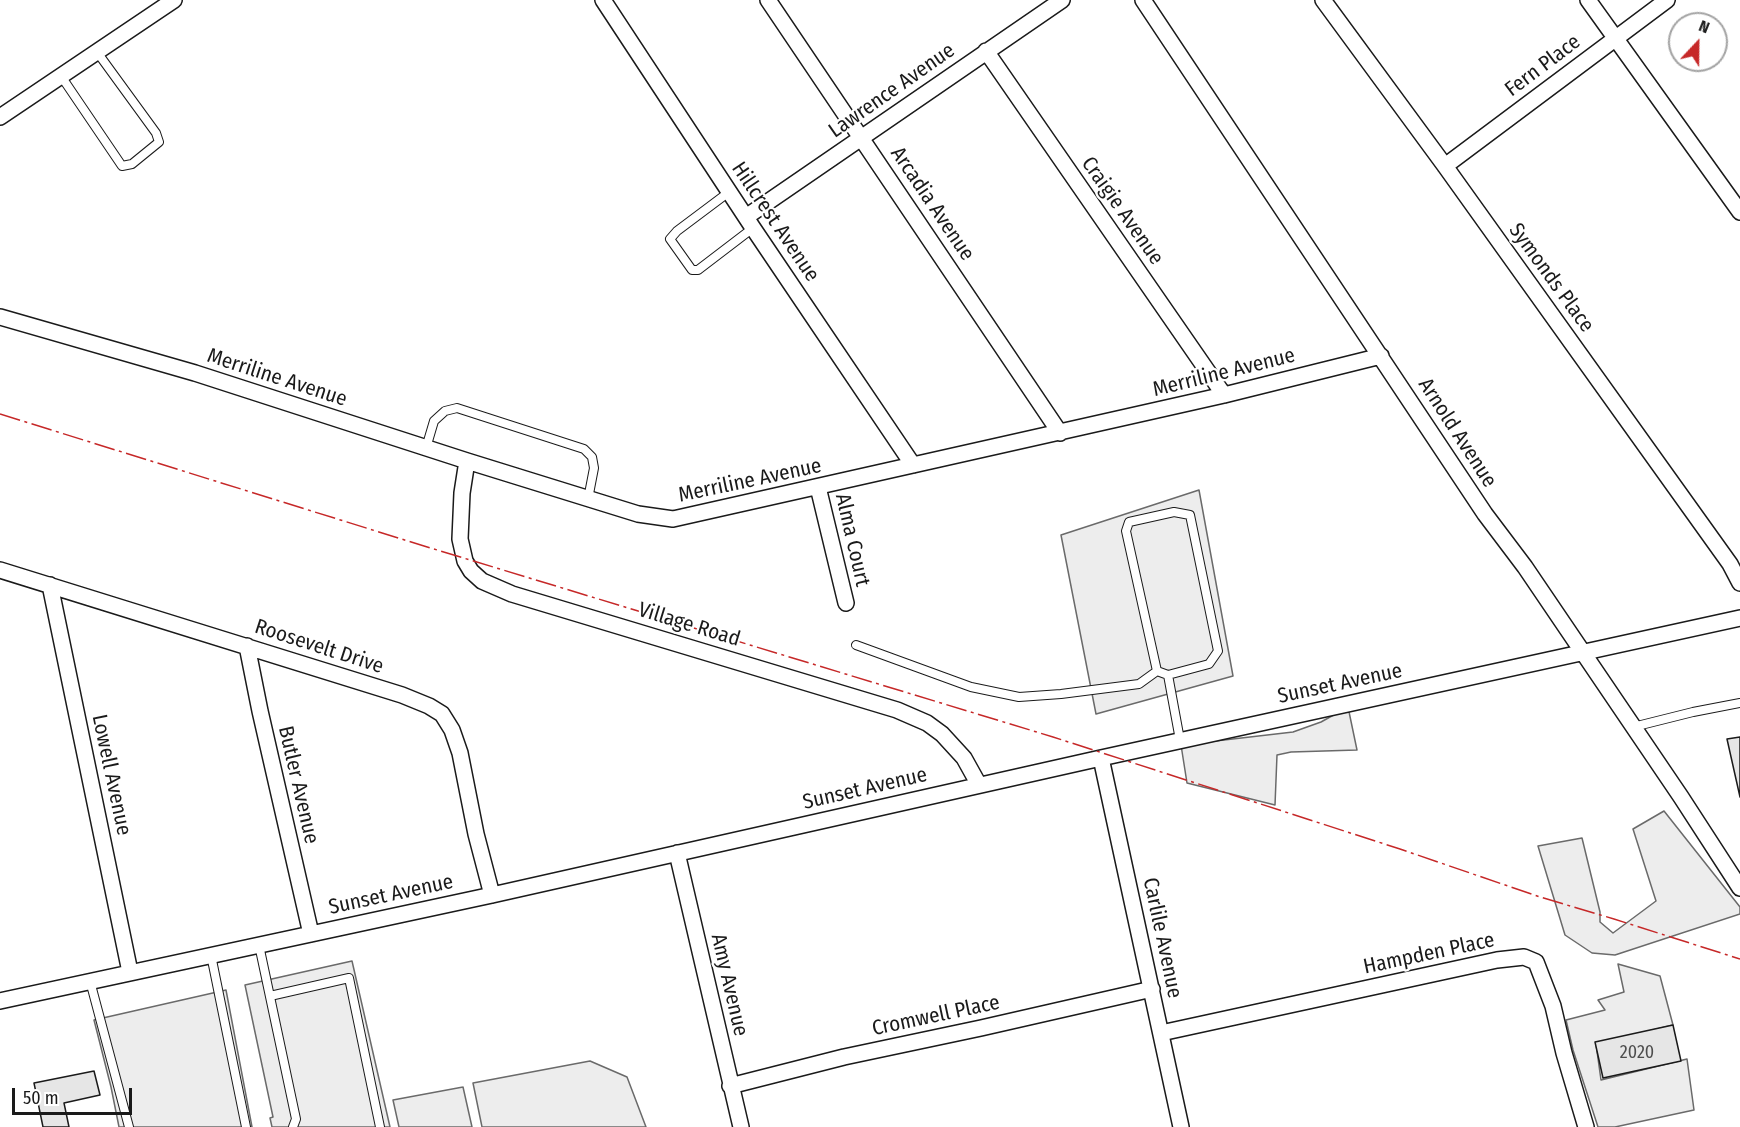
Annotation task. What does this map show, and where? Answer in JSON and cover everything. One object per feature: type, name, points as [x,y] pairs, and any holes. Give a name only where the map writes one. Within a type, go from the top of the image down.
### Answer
[{"type":"street","points":[[0,117],[174,0]]},
{"type":"street","name":"Hillcrest Avenue","points":[[603,0],[913,465]]},
{"type":"street","name":"Arcadia Avenue","points":[[768,0],[1060,433]]},
{"type":"street","name":"Lawrence Avenue","points":[[750,222],[862,137],[1062,0]]},
{"type":"street","name":"Arnold Avenue","points":[[1143,0],[1485,514],[1525,567],[1738,882]]},
{"type":"street","name":"Symonds Place","points":[[1323,0],[1730,564],[1740,583]]},
{"type":"street","points":[[1588,0],[1740,212]]},
{"type":"street","name":"Fern Place","points":[[1444,166],[1666,0]]},
{"type":"street","name":"Craigie Avenue","points":[[986,51],[1224,395]]},
{"type":"street","name":"Merriline Avenue","points":[[0,317],[195,373],[588,499],[638,514],[673,519],[1060,433],[1381,356]]},
{"type":"street","name":"Village Road","points":[[467,461],[462,493],[460,539],[465,561],[471,571],[482,581],[512,594],[897,710],[927,723],[942,734],[964,758],[979,785]]},
{"type":"street","name":"Alma Court","points":[[818,487],[846,603]]},
{"type":"street","name":"Roosevelt Drive","points":[[0,570],[402,695],[442,714],[453,730],[460,753],[476,834],[492,895]]},
{"type":"street","name":"Lowell Avenue","points":[[50,585],[130,972]]},
{"type":"street","name":"Sunset Avenue","points":[[0,1001],[492,895],[1180,740],[1740,618]]},
{"type":"street","name":"Butler Avenue","points":[[247,646],[311,934]]},
{"type":"street","name":"Carlile Avenue","points":[[1101,758],[1181,1127]]},
{"type":"street","name":"Amy Avenue","points":[[677,853],[741,1127]]},
{"type":"street","name":"Hampden Place","points":[[1161,1033],[1497,960],[1524,957],[1536,962],[1553,1006],[1586,1127]]},
{"type":"street","name":"Cromwell Place","points":[[730,1086],[844,1057],[1152,989]]},
{"type":"lane","points":[[61,76],[122,166],[132,164],[159,142],[156,133],[97,52]]},
{"type":"lane","points":[[729,192],[676,231],[670,239],[692,270],[698,270],[750,222]]},
{"type":"lane","points":[[426,448],[434,421],[445,411],[457,408],[584,448],[592,457],[594,468],[588,499]]},
{"type":"lane","points":[[1174,512],[1190,514],[1218,651],[1209,664],[1168,675],[1157,670],[1126,531],[1129,522],[1174,512]]},
{"type":"lane","points":[[856,645],[971,687],[1019,697],[1138,684],[1157,670]]},
{"type":"lane","points":[[1168,675],[1180,740]]},
{"type":"lane","points":[[1633,728],[1693,712],[1740,703]]},
{"type":"lane","points":[[259,945],[296,1119],[293,1127]]},
{"type":"lane","points":[[211,955],[246,1127]]},
{"type":"lane","points":[[270,996],[349,978],[380,1127]]},
{"type":"lane","points":[[90,981],[129,1127]]},
{"type":"shaded area","points":[[1199,490],[1233,676],[1096,714],[1061,535]]},
{"type":"shaded area","points":[[1348,707],[1357,750],[1291,752],[1277,755],[1275,805],[1187,783],[1181,745],[1293,732],[1321,722]]},
{"type":"shaded area","points":[[1664,811],[1740,907],[1740,914],[1615,955],[1592,953],[1565,935],[1538,846],[1582,838],[1600,912],[1600,922],[1613,933],[1656,901],[1633,829]]},
{"type":"shaded area","points":[[352,961],[390,1127],[272,1127],[270,1118],[273,1117],[245,985]]},
{"type":"shaded area","points":[[1618,964],[1660,976],[1673,1025],[1596,1044],[1601,1080],[1687,1059],[1694,1110],[1615,1127],[1598,1127],[1573,1050],[1566,1020],[1605,1010],[1598,1000],[1624,992]]},
{"type":"shaded area","points":[[226,990],[252,1127],[119,1127],[94,1020]]},
{"type":"shaded area","points":[[590,1061],[627,1077],[646,1127],[482,1127],[473,1083]]},
{"type":"shaded area","points":[[463,1087],[472,1127],[399,1127],[393,1100]]},
{"type":"building","points":[[1740,737],[1740,797],[1727,739]]},
{"type":"building","points":[[1673,1025],[1681,1061],[1603,1078],[1595,1042]]},
{"type":"building","points":[[94,1071],[100,1095],[64,1103],[69,1127],[43,1127],[34,1083]]},
{"type":"power","points":[[0,414],[424,546],[1053,737],[1400,849],[1540,897],[1740,959]]}]
